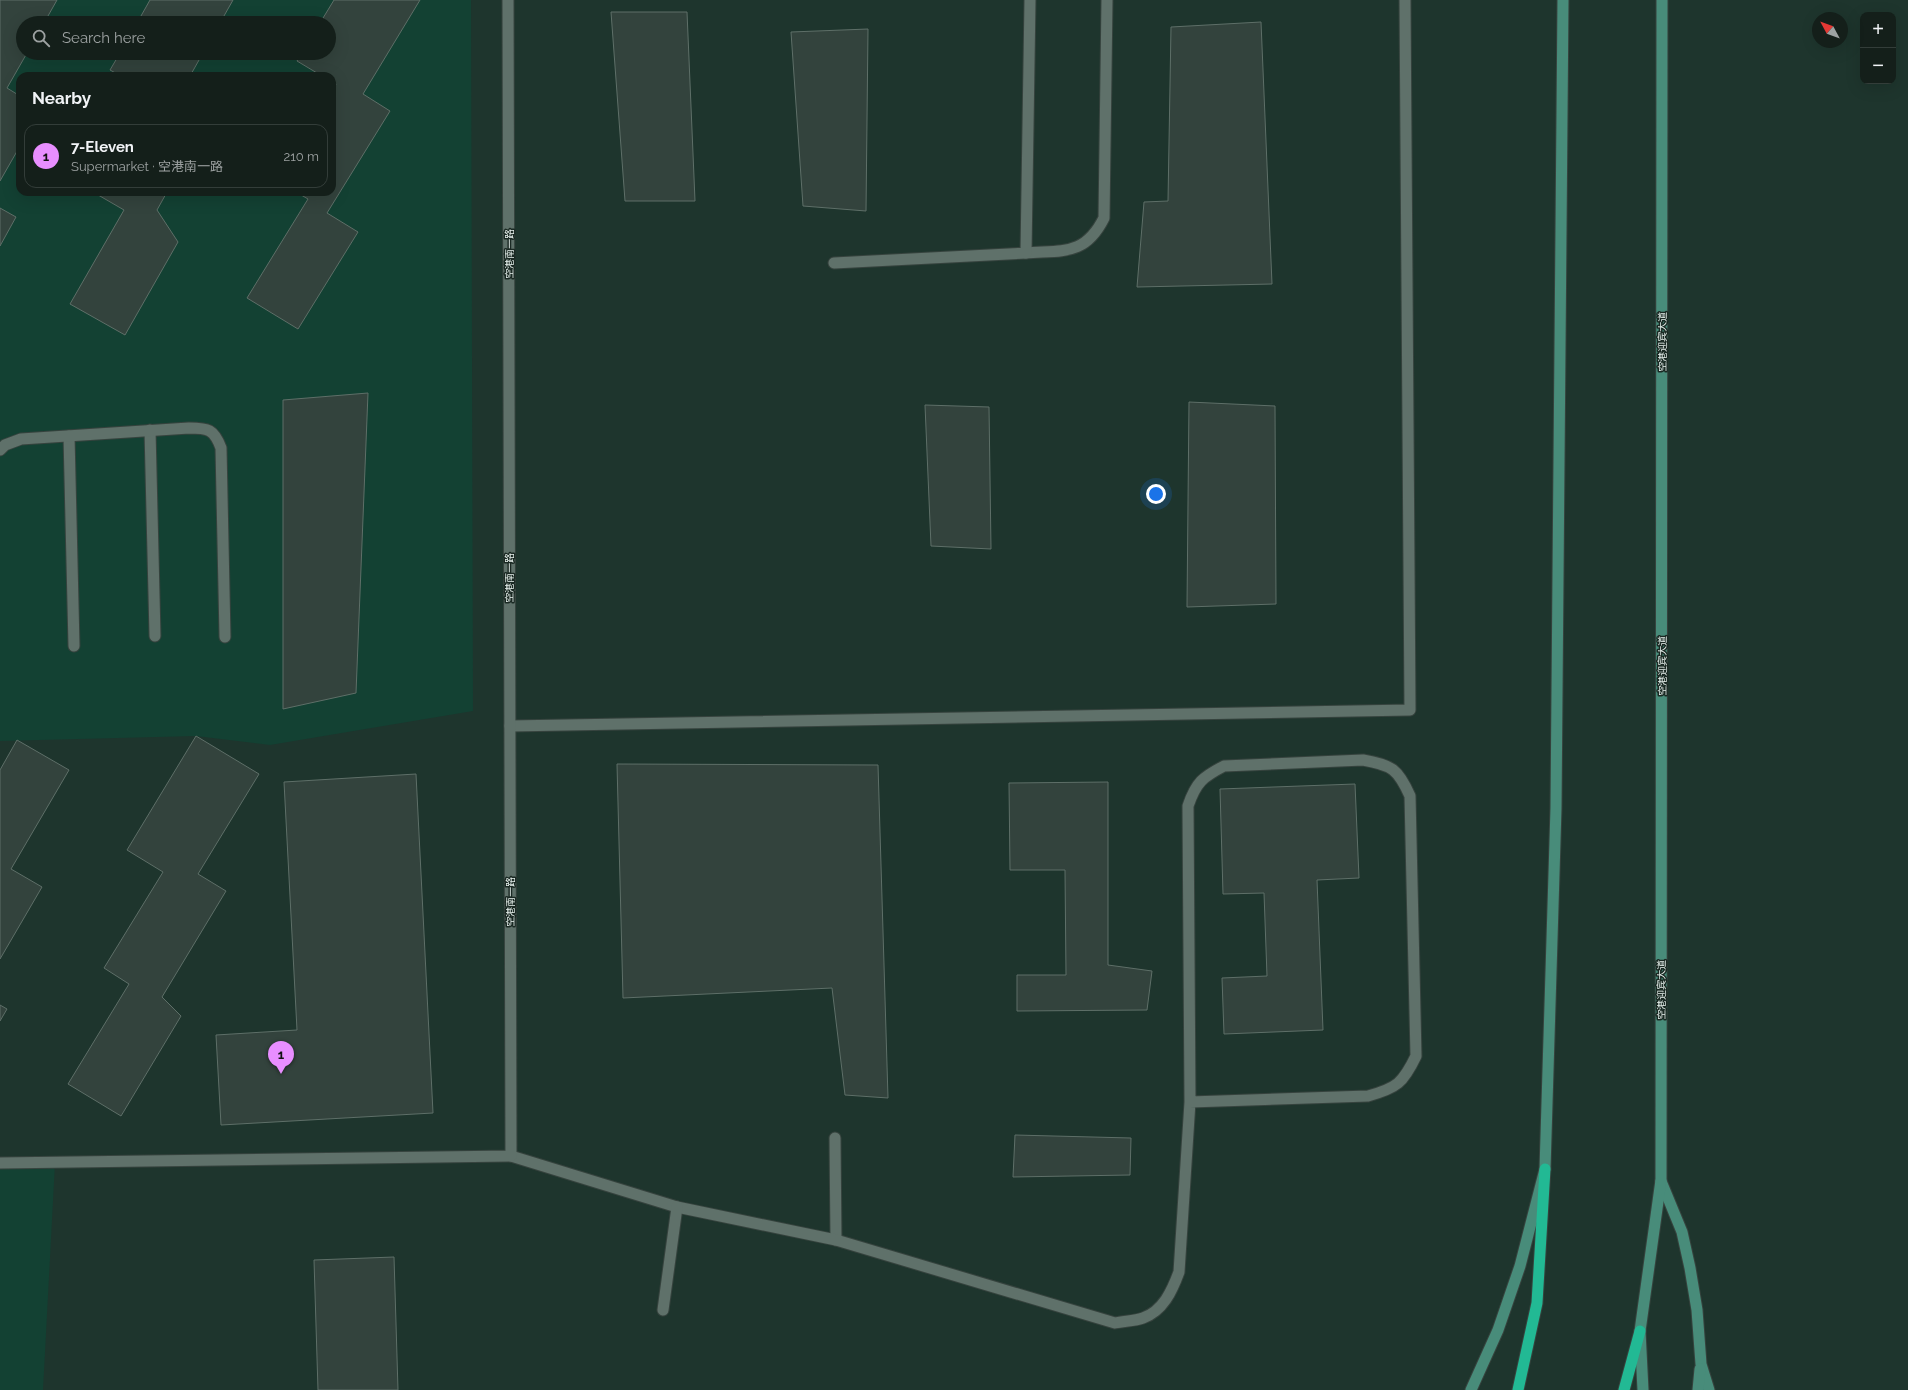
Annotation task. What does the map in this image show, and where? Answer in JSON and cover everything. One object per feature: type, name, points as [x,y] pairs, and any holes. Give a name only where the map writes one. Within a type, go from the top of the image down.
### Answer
[{"type":"highway","points":[[1518,1390],[1537,1303],[1545,1169]]},
{"type":"highway","points":[[1624,1390],[1640,1330]]},
{"type":"main road","points":[[1471,1390],[1498,1330],[1520,1266],[1545,1169],[1556,808],[1563,0]]},
{"type":"main road","name":"空港迎宾大道","points":[[1643,1390],[1640,1330],[1661,1180],[1662,0]]},
{"type":"main road","points":[[1661,1180],[1682,1232],[1690,1268],[1697,1310],[1701,1364],[1698,1390]]},
{"type":"main road","points":[[1701,1364],[1709,1390]]},
{"type":"street","name":"空港南一路","points":[[508,0],[511,1156]]},
{"type":"street","points":[[1026,253],[1030,0]]},
{"type":"street","points":[[834,263],[1074,249],[1087,242],[1097,233],[1104,218],[1107,0]]},
{"type":"street","points":[[510,726],[1410,710],[1405,0]]},
{"type":"street","points":[[0,450],[5,445],[21,439],[150,430],[207,428],[217,437],[221,448],[224,637]]},
{"type":"street","points":[[150,430],[155,636]]},
{"type":"street","points":[[69,436],[74,646]]},
{"type":"street","points":[[0,1163],[511,1156],[677,1207],[836,1240],[1115,1323],[1144,1318],[1160,1307],[1172,1291],[1179,1272],[1190,1102],[1188,806],[1194,788],[1205,776],[1224,766],[1363,760],[1383,764],[1396,771],[1410,796],[1416,1056],[1409,1069],[1400,1083],[1384,1092],[1368,1096],[1190,1102]]},
{"type":"street","points":[[835,1138],[836,1240]]},
{"type":"street","points":[[663,1310],[677,1207]]},
{"type":"shaded area","points":[[0,0],[1908,0],[1908,1390],[0,1390]]},
{"type":"green space","points":[[0,0],[471,0],[473,711],[270,745],[196,736],[0,741]]},
{"type":"green space","points":[[0,1163],[55,1163],[43,1390],[0,1390]]},
{"type":"building","points":[[0,0],[57,0],[48,16],[16,16],[16,60],[23,60],[7,88],[16,94],[16,153],[0,181]]},
{"type":"building","points":[[150,0],[233,0],[224,16],[141,16]]},
{"type":"building","points":[[334,0],[420,0],[363,94],[390,111],[327,213],[358,232],[298,329],[247,298],[308,199],[303,196],[336,196],[336,72],[315,72],[297,61],[336,60],[336,16],[324,16]]},
{"type":"building","points":[[611,12],[687,12],[695,201],[625,201]]},
{"type":"building","points":[[1261,22],[1272,284],[1137,287],[1144,202],[1168,201],[1171,27]]},
{"type":"building","points":[[868,29],[866,211],[803,206],[791,32]]},
{"type":"building","points":[[116,60],[199,60],[192,72],[114,72],[110,70]]},
{"type":"building","points":[[100,196],[165,196],[157,210],[178,242],[125,335],[70,304],[124,210]]},
{"type":"building","points":[[0,208],[16,217],[0,246]]},
{"type":"building","points":[[368,393],[356,693],[283,709],[283,400]]},
{"type":"building","points":[[1189,402],[1275,406],[1276,604],[1187,607]]},
{"type":"building","points":[[925,405],[989,407],[991,549],[931,546]]},
{"type":"building","points":[[196,736],[259,774],[198,874],[226,891],[162,997],[181,1016],[121,1116],[68,1084],[129,984],[104,968],[163,872],[127,850]]},
{"type":"building","points":[[17,740],[69,770],[11,869],[42,887],[0,959],[0,770]]},
{"type":"building","points":[[617,764],[878,765],[888,1098],[845,1095],[832,988],[623,998]]},
{"type":"building","points":[[416,774],[433,1113],[221,1125],[216,1035],[297,1030],[284,782]]},
{"type":"building","points":[[1108,782],[1108,965],[1152,971],[1147,1010],[1017,1011],[1017,975],[1066,975],[1065,870],[1010,870],[1009,783]]},
{"type":"building","points":[[1355,784],[1359,878],[1317,880],[1323,1030],[1224,1034],[1222,978],[1267,976],[1264,893],[1223,894],[1220,789]]},
{"type":"building","points":[[0,1005],[7,1009],[0,1021]]},
{"type":"building","points":[[1015,1135],[1131,1138],[1130,1175],[1013,1177]]},
{"type":"building","points":[[394,1257],[398,1390],[318,1390],[314,1260]]},
{"type":"place","name":"7-Eleven","points":[[281,1074]]}]
